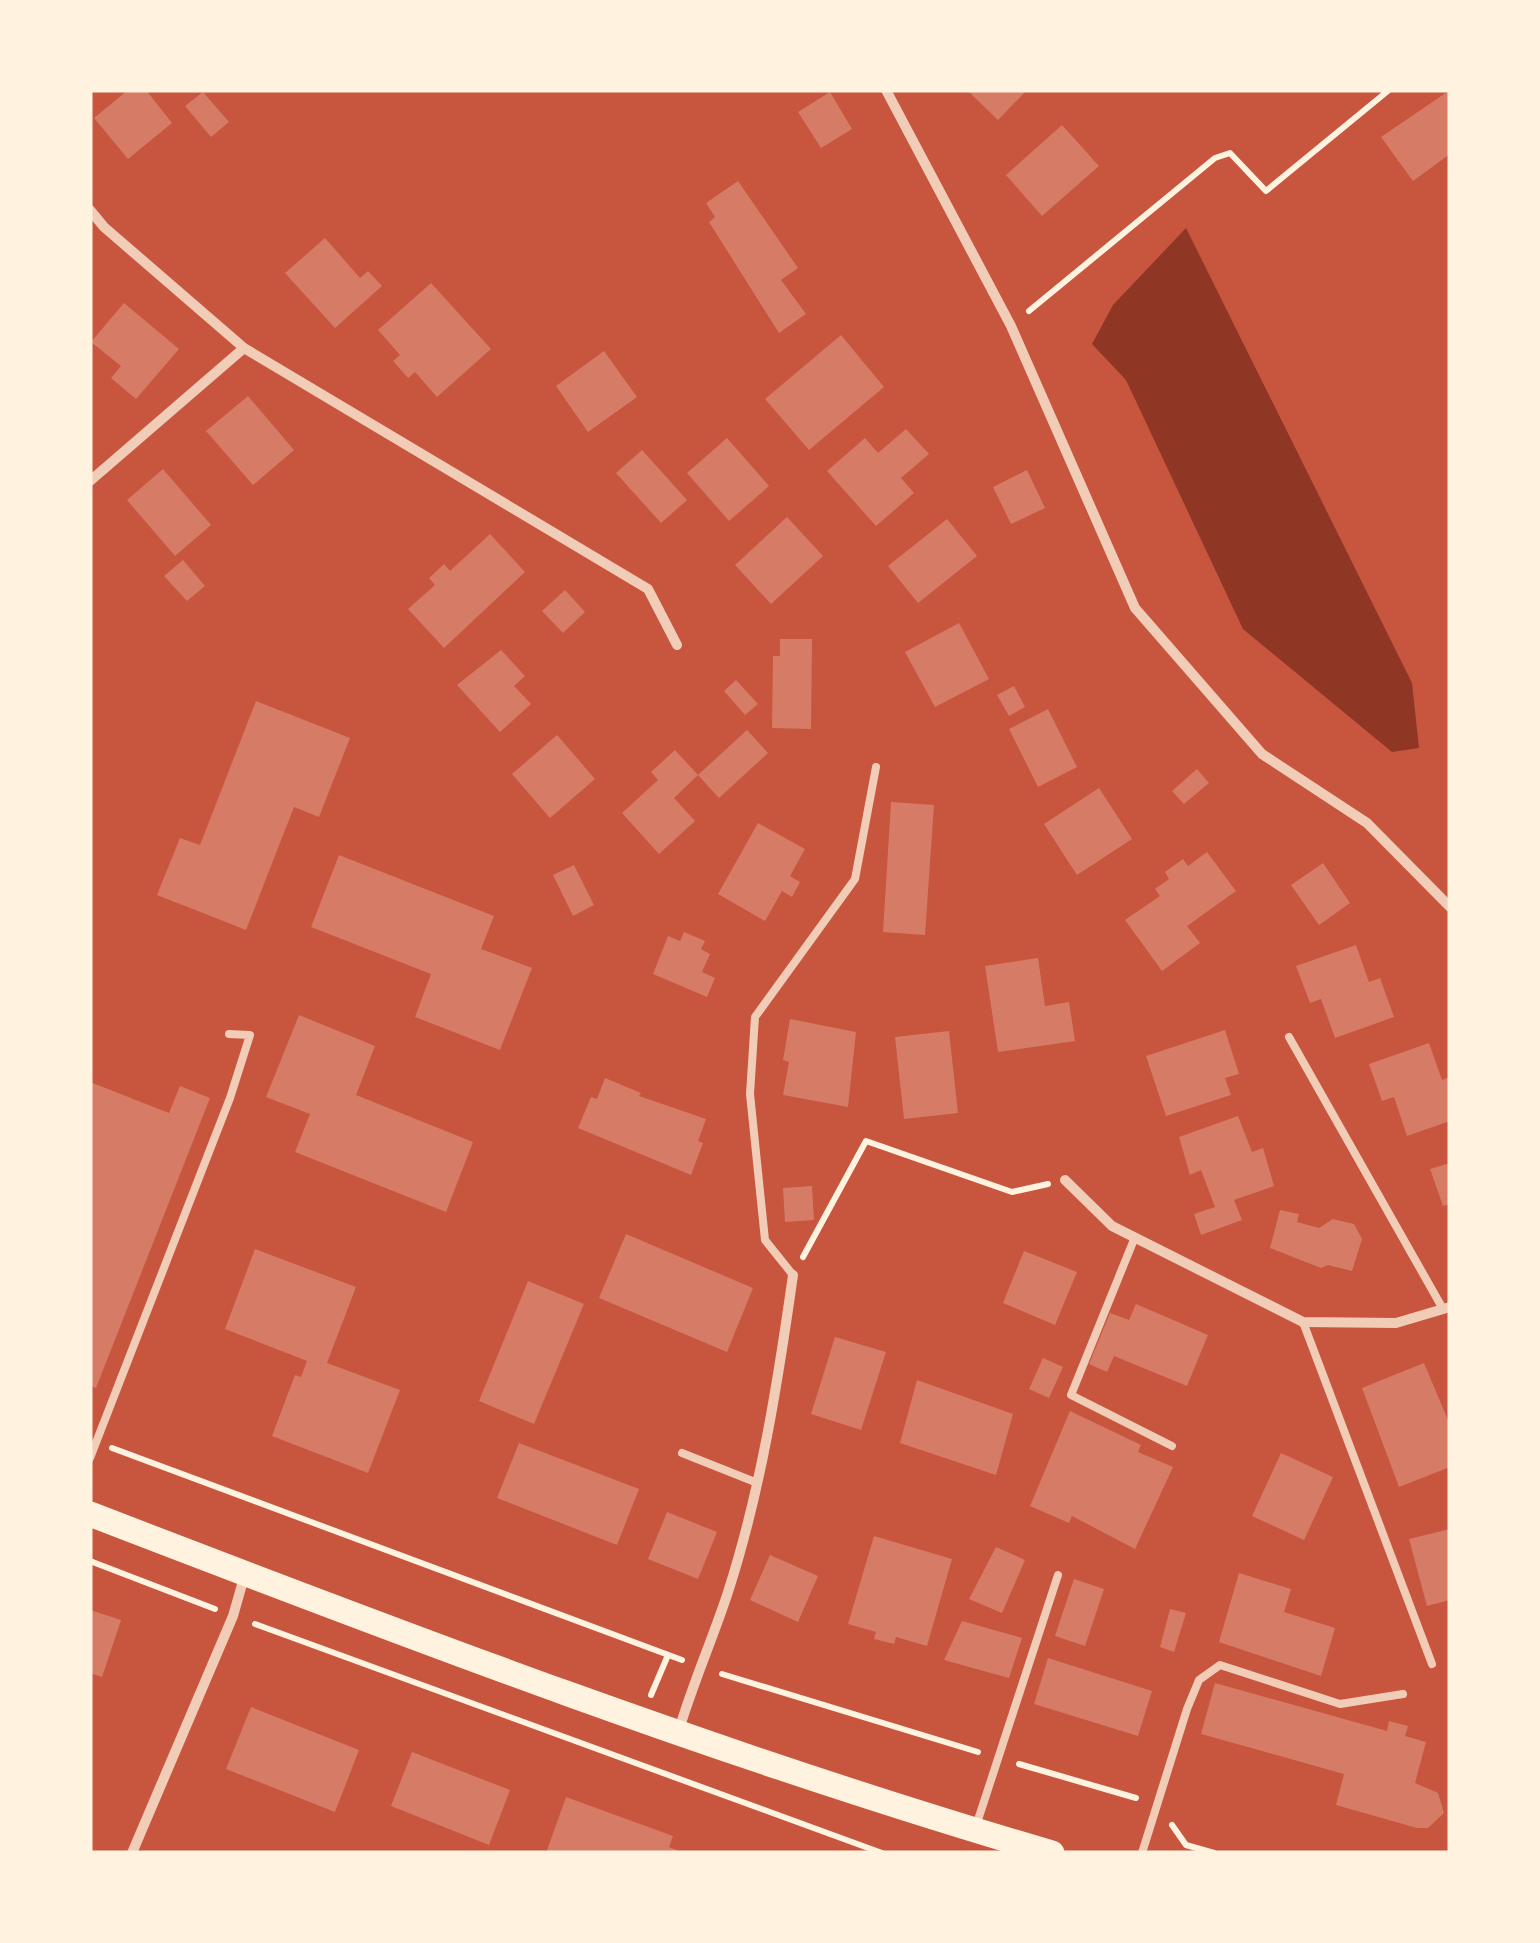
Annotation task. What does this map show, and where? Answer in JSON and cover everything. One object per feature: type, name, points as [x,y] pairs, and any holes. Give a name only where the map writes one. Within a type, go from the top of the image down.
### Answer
[{"type":"main road","points":[[90,1514],[678,1730],[1052,1853]]},
{"type":"street","points":[[886,90],[1011,326],[1135,608],[1262,754],[1366,823],[1450,907]]},
{"type":"street","points":[[90,210],[104,228],[244,348],[648,590],[678,645]]},
{"type":"street","points":[[90,481],[244,348]]},
{"type":"street","points":[[1065,1180],[1112,1226],[1303,1322],[1396,1323],[1447,1308]]},
{"type":"street","points":[[678,1730],[728,1592],[779,1372],[793,1276]]},
{"type":"street","points":[[132,1853],[233,1616],[245,1574]]},
{"type":"lane","points":[[793,1276],[765,1240],[750,1094],[755,1018],[855,878],[876,767]]},
{"type":"lane","points":[[90,1458],[230,1098],[250,1035],[229,1034]]},
{"type":"lane","points":[[1289,1038],[1447,1308]]},
{"type":"lane","points":[[1135,1238],[1071,1395],[1172,1446]]},
{"type":"lane","points":[[1303,1322],[1432,1664]]},
{"type":"lane","points":[[682,1452],[755,1482]]},
{"type":"lane","points":[[975,1830],[1058,1575]]},
{"type":"lane","points":[[1142,1853],[1199,1680],[1220,1665],[1340,1704],[1402,1694]]},
{"type":"path","points":[[1011,326],[1215,158],[1230,154],[1266,192],[1390,90]]},
{"type":"path","points":[[793,1276],[866,1141],[1012,1192],[1065,1180]]},
{"type":"path","points":[[95,1442],[698,1666],[1157,1804],[1186,1845],[1214,1853]]},
{"type":"path","points":[[90,1561],[210,1607]]},
{"type":"path","points":[[258,1624],[882,1853]]},
{"type":"path","points":[[651,1696],[668,1655]]},
{"type":"shaded area","points":[[1186,228],[1412,683],[1419,748],[1392,752],[1243,629],[1126,380],[1092,344],[1113,305]]},
{"type":"building","points":[[128,90],[146,90],[172,123],[128,159],[94,118]]},
{"type":"building","points":[[967,90],[1027,90],[998,120]]},
{"type":"building","points":[[1450,90],[1450,154],[1413,181],[1381,137]]},
{"type":"building","points":[[203,92],[229,122],[211,137],[185,106]]},
{"type":"building","points":[[830,92],[852,129],[821,148],[798,112]]},
{"type":"building","points":[[1062,125],[1099,166],[1042,216],[1006,175]]},
{"type":"building","points":[[738,181],[798,268],[781,280],[806,314],[779,333],[709,222],[715,217],[706,203]]},
{"type":"building","points":[[325,238],[360,278],[368,271],[382,286],[335,328],[285,273]]},
{"type":"building","points":[[431,283],[491,349],[437,397],[415,372],[408,378],[393,361],[400,355],[378,330]]},
{"type":"building","points":[[124,303],[179,349],[136,399],[111,378],[121,366],[91,342]]},
{"type":"building","points":[[841,335],[884,387],[809,450],[765,399]]},
{"type":"building","points":[[604,351],[637,397],[588,432],[556,386]]},
{"type":"building","points":[[248,396],[294,450],[253,485],[206,431]]},
{"type":"building","points":[[906,429],[929,454],[901,478],[914,493],[876,526],[827,471],[865,438],[878,453]]},
{"type":"building","points":[[727,438],[769,486],[729,521],[687,473]]},
{"type":"building","points":[[642,450],[687,500],[661,523],[616,473]]},
{"type":"building","points":[[163,469],[211,525],[175,556],[127,500]]},
{"type":"building","points":[[1027,470],[1045,508],[1011,524],[993,487]]},
{"type":"building","points":[[787,517],[823,556],[771,604],[735,565]]},
{"type":"building","points":[[947,519],[977,556],[918,603],[888,566]]},
{"type":"building","points":[[490,534],[525,572],[444,648],[408,609],[435,585],[429,578],[444,564],[450,571]]},
{"type":"building","points":[[183,560],[205,586],[187,601],[164,576]]},
{"type":"building","points":[[565,590],[585,612],[563,633],[542,611]]},
{"type":"building","points":[[959,623],[989,679],[935,707],[905,652]]},
{"type":"building","points":[[780,639],[812,639],[811,729],[772,728],[773,656],[780,656]]},
{"type":"building","points":[[501,650],[525,676],[514,686],[531,704],[500,732],[457,685]]},
{"type":"building","points":[[736,680],[758,704],[745,715],[724,691]]},
{"type":"building","points":[[1014,686],[1025,707],[1009,716],[997,695]]},
{"type":"building","points":[[256,701],[350,738],[319,817],[294,807],[246,930],[157,895],[180,838],[200,845]]},
{"type":"building","points":[[1048,709],[1077,767],[1038,787],[1009,729]]},
{"type":"building","points":[[747,730],[768,753],[719,798],[698,775]]},
{"type":"building","points":[[557,735],[595,779],[550,818],[512,774]]},
{"type":"building","points":[[675,750],[698,775],[674,798],[695,821],[659,854],[622,813],[658,780],[651,772]]},
{"type":"building","points":[[1197,769],[1209,783],[1184,804],[1172,791]]},
{"type":"building","points":[[1099,788],[1132,839],[1077,875],[1044,824]]},
{"type":"building","points":[[891,802],[934,805],[925,935],[883,932]]},
{"type":"building","points":[[758,823],[805,849],[790,876],[800,882],[792,897],[782,891],[765,921],[718,894]]},
{"type":"building","points":[[1207,852],[1236,891],[1187,926],[1200,943],[1162,971],[1125,920],[1160,896],[1155,889],[1169,879],[1165,872],[1183,859],[1188,866]]},
{"type":"building","points":[[339,855],[494,916],[481,949],[532,968],[500,1050],[415,1017],[431,974],[311,927]]},
{"type":"building","points":[[1323,863],[1350,903],[1319,925],[1291,885]]},
{"type":"building","points":[[574,865],[594,905],[573,916],[553,875]]},
{"type":"building","points":[[684,932],[705,941],[701,949],[710,954],[702,972],[715,978],[707,997],[653,974],[668,936],[680,941]]},
{"type":"building","points":[[1356,945],[1369,982],[1380,978],[1394,1017],[1335,1038],[1321,999],[1310,1003],[1296,966]]},
{"type":"building","points":[[1038,958],[1045,1006],[1069,1002],[1075,1041],[998,1052],[985,966]]},
{"type":"building","points":[[299,1015],[375,1046],[356,1095],[473,1142],[446,1212],[295,1152],[310,1114],[266,1097]]},
{"type":"building","points":[[790,1019],[856,1032],[848,1107],[783,1095],[789,1062],[783,1060]]},
{"type":"building","points":[[1225,1030],[1239,1074],[1225,1078],[1231,1095],[1166,1116],[1146,1056]]},
{"type":"building","points":[[949,1031],[958,1113],[904,1119],[895,1037]]},
{"type":"building","points":[[1429,1043],[1442,1080],[1450,1077],[1450,1121],[1407,1136],[1394,1097],[1382,1101],[1369,1064]]},
{"type":"building","points":[[605,1078],[641,1093],[639,1096],[706,1119],[698,1141],[703,1143],[691,1175],[578,1128],[591,1097],[597,1099]]},
{"type":"building","points":[[90,1082],[169,1113],[180,1086],[210,1098],[96,1388],[90,1386]]},
{"type":"building","points":[[1238,1116],[1252,1152],[1263,1148],[1274,1186],[1234,1200],[1242,1220],[1201,1235],[1194,1214],[1215,1207],[1201,1170],[1190,1175],[1179,1137]]},
{"type":"building","points":[[1450,1163],[1450,1204],[1443,1206],[1430,1169]]},
{"type":"building","points":[[812,1186],[814,1220],[785,1222],[783,1188]]},
{"type":"building","points":[[1280,1210],[1299,1214],[1297,1222],[1319,1228],[1333,1219],[1354,1224],[1362,1239],[1352,1271],[1328,1265],[1321,1268],[1270,1248]]},
{"type":"building","points":[[626,1234],[753,1288],[727,1352],[599,1298]]},
{"type":"building","points":[[255,1249],[356,1287],[327,1363],[400,1390],[368,1473],[272,1436],[295,1375],[301,1377],[307,1361],[225,1329]]},
{"type":"building","points":[[1024,1251],[1077,1272],[1055,1325],[1003,1303]]},
{"type":"building","points":[[528,1281],[584,1304],[534,1424],[479,1401]]},
{"type":"building","points":[[1136,1304],[1208,1335],[1187,1386],[1114,1356],[1107,1372],[1089,1364],[1110,1313],[1129,1320]]},
{"type":"building","points":[[835,1337],[886,1352],[861,1430],[811,1414]]},
{"type":"building","points":[[1043,1358],[1063,1367],[1049,1398],[1029,1389]]},
{"type":"building","points":[[1424,1363],[1450,1425],[1450,1467],[1399,1487],[1362,1388]]},
{"type":"building","points":[[917,1380],[1013,1414],[996,1475],[900,1443]]},
{"type":"building","points":[[1070,1411],[1141,1445],[1138,1452],[1173,1467],[1135,1549],[1072,1516],[1069,1523],[1030,1506]]},
{"type":"building","points":[[519,1443],[639,1489],[617,1545],[497,1498]]},
{"type":"building","points":[[1281,1453],[1333,1477],[1304,1540],[1252,1516]]},
{"type":"building","points":[[667,1512],[717,1532],[698,1579],[648,1559]]},
{"type":"building","points":[[1450,1529],[1450,1600],[1427,1606],[1409,1539]]},
{"type":"building","points":[[874,1536],[952,1559],[927,1646],[896,1637],[894,1644],[874,1639],[876,1632],[848,1624]]},
{"type":"building","points":[[996,1547],[1025,1560],[1002,1613],[969,1599]]},
{"type":"building","points":[[770,1555],[818,1576],[798,1622],[750,1600]]},
{"type":"building","points":[[1239,1573],[1291,1589],[1284,1612],[1335,1628],[1321,1676],[1219,1642]]},
{"type":"building","points":[[1074,1579],[1104,1589],[1085,1646],[1055,1636]]},
{"type":"building","points":[[1170,1609],[1186,1613],[1174,1652],[1160,1647]]},
{"type":"building","points":[[90,1610],[121,1620],[102,1677],[90,1673]]},
{"type":"building","points":[[962,1621],[1022,1638],[1009,1678],[944,1660]]},
{"type":"building","points":[[1048,1658],[1152,1691],[1138,1736],[1034,1704]]},
{"type":"building","points":[[1215,1683],[1387,1731],[1389,1721],[1408,1726],[1405,1736],[1426,1742],[1415,1783],[1438,1793],[1444,1813],[1428,1828],[1417,1828],[1336,1805],[1344,1774],[1201,1734]]},
{"type":"building","points":[[251,1707],[359,1750],[335,1812],[226,1769]]},
{"type":"building","points":[[412,1752],[510,1790],[489,1845],[391,1806]]},
{"type":"building","points":[[566,1797],[673,1836],[669,1847],[684,1853],[546,1853]]}]
